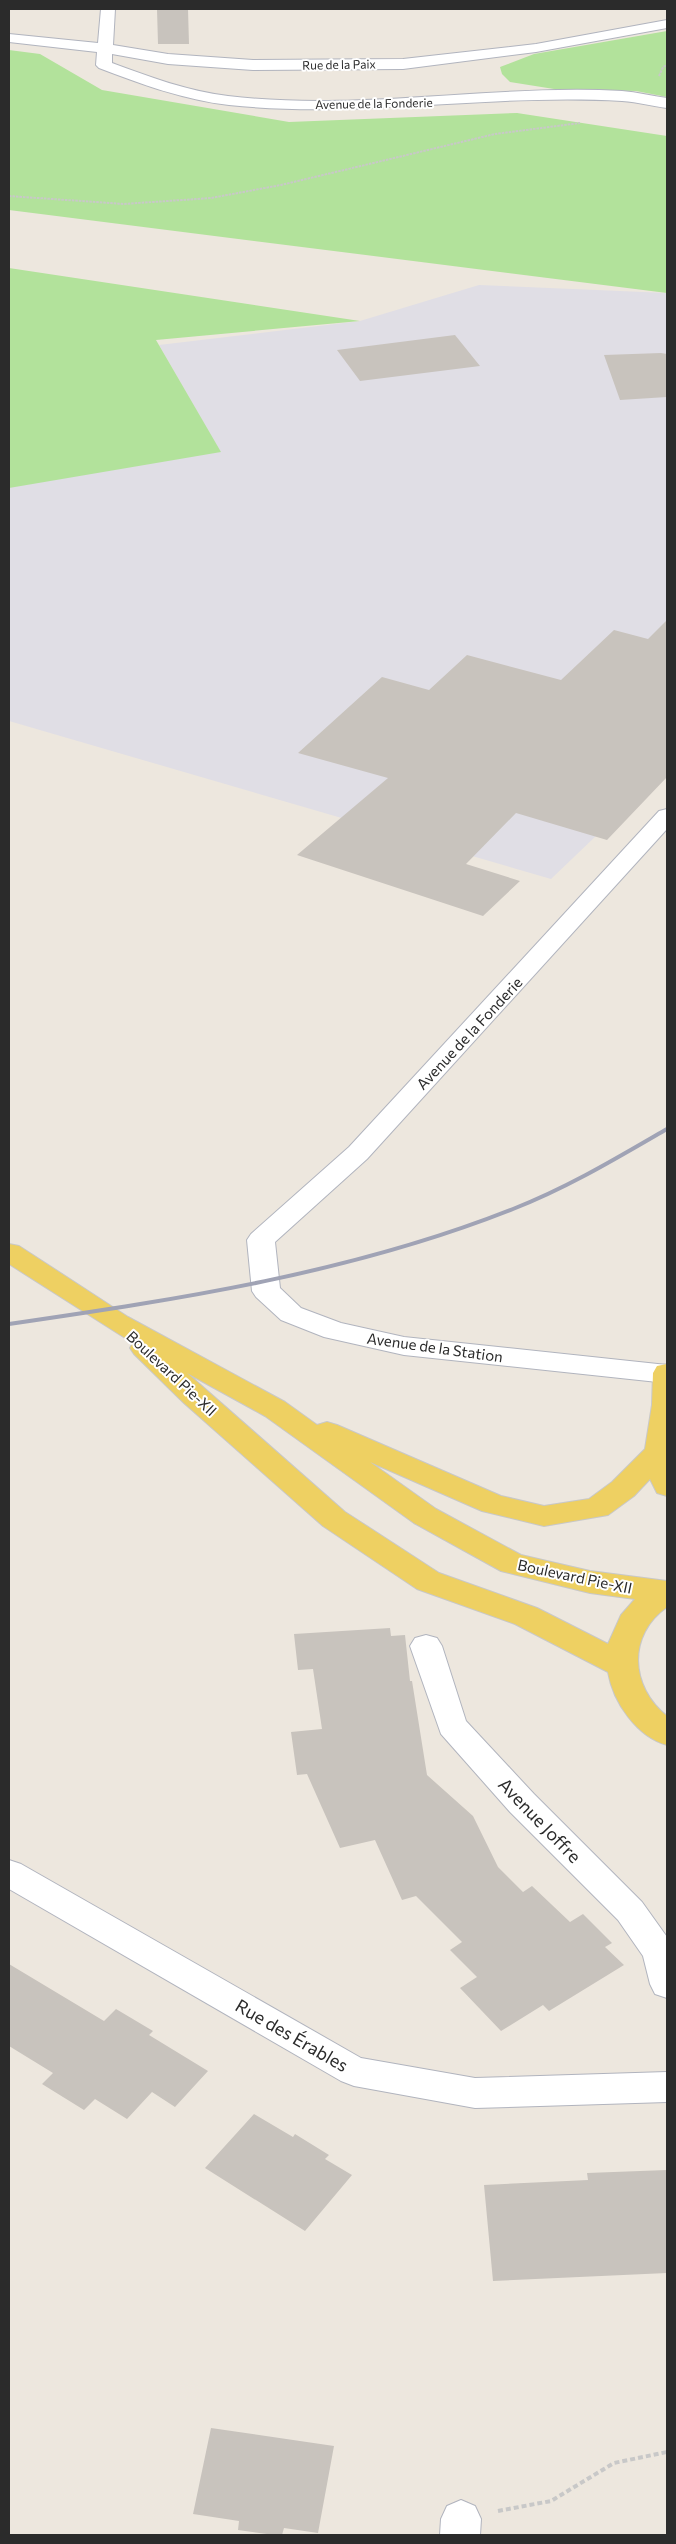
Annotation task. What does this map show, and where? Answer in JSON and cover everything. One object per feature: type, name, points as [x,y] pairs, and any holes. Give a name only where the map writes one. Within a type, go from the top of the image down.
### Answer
[{"type":"main road","points":[[9,1252],[118,1323]]},
{"type":"main road","name":"Boulevard Pie-XII","points":[[118,1323],[275,1409],[425,1516],[512,1562],[590,1582],[665,1593]]},
{"type":"main road","name":"Boulevard Pie-XII","points":[[118,1323],[194,1396],[334,1519],[428,1581],[526,1616],[620,1664]]},
{"type":"main road","name":"Avenue de la Station","points":[[667,1374],[667,1406],[659,1452],[667,1486]]},
{"type":"main road","points":[[275,1409],[493,1504],[544,1516],[597,1508],[623,1489],[659,1452]]},
{"type":"main road","points":[[665,1593],[645,1607],[631,1624],[622,1643],[620,1664],[630,1696],[654,1725],[667,1733]]},
{"type":"street","points":[[104,48],[108,9]]},
{"type":"street","name":"Rue de la Paix","points":[[9,38],[104,48],[168,59],[253,65],[403,64],[536,48],[667,24]]},
{"type":"street","name":"Avenue de la Fonderie","points":[[104,48],[104,65],[129,77],[179,93],[258,103],[354,105],[582,95],[624,96],[667,103]]},
{"type":"street","name":"Avenue de la Fonderie","points":[[261,1240],[358,1153],[667,816]]},
{"type":"street","name":"Avenue de la Station","points":[[261,1240],[266,1291],[291,1314],[334,1331],[404,1346],[667,1374]]},
{"type":"street","name":"Avenue Joffre","points":[[426,1646],[452,1726],[522,1803],[630,1911],[659,1952],[667,1984]]},
{"type":"street","name":"Rue des Érables","points":[[9,1873],[354,2071],[474,2094],[667,2087]]},
{"type":"path","points":[[9,196],[54,201],[113,203],[178,201],[238,194],[480,138],[555,124],[583,122]]},
{"type":"path","points":[[460,2527],[552,2501],[614,2463],[667,2452]]},
{"type":"shaded area","points":[[479,285],[667,293],[667,768],[551,879],[9,721],[9,486],[217,446],[159,345],[360,321]]},
{"type":"green space","points":[[667,31],[667,97],[636,91],[554,89],[510,82],[502,74],[500,67],[534,54]]},
{"type":"green space","points":[[9,50],[40,54],[102,90],[289,122],[517,113],[667,136],[667,293],[9,210]]},
{"type":"green space","points":[[9,268],[360,321],[156,340],[221,452],[9,488]]},
{"type":"building","points":[[157,9],[188,9],[189,44],[158,44]]},
{"type":"building","points":[[455,335],[480,366],[360,381],[337,350]]},
{"type":"building","points":[[667,354],[667,397],[620,400],[604,355]]},
{"type":"building","points":[[667,620],[667,777],[607,840],[516,813],[466,864],[520,881],[483,916],[297,855],[388,778],[298,753],[382,677],[429,690],[467,655],[561,680],[614,630],[648,639]]},
{"type":"building","points":[[390,1628],[391,1636],[405,1635],[410,1681],[412,1681],[427,1775],[473,1816],[498,1867],[523,1892],[532,1886],[570,1922],[583,1914],[612,1943],[605,1947],[624,1965],[549,2011],[543,2005],[501,2031],[460,1988],[477,1977],[450,1950],[462,1942],[416,1896],[402,1900],[375,1840],[340,1848],[307,1774],[297,1775],[291,1732],[322,1729],[313,1669],[298,1670],[294,1634]]},
{"type":"building","points":[[9,1964],[104,2021],[116,2009],[153,2031],[149,2035],[208,2071],[175,2107],[152,2092],[127,2119],[95,2099],[84,2110],[42,2084],[53,2073],[9,2046]]},
{"type":"building","points":[[254,2114],[293,2137],[295,2134],[329,2155],[325,2159],[352,2175],[305,2231],[205,2168]]},
{"type":"building","points":[[667,2170],[667,2273],[493,2281],[484,2185],[588,2180],[587,2173]]},
{"type":"building","points":[[211,2428],[334,2446],[318,2533],[284,2528],[282,2535],[238,2530],[239,2521],[193,2514]]},
{"type":"railway","points":[[9,1324],[201,1294],[328,1267],[390,1250],[452,1231],[533,1201],[592,1172],[667,1129]]}]
